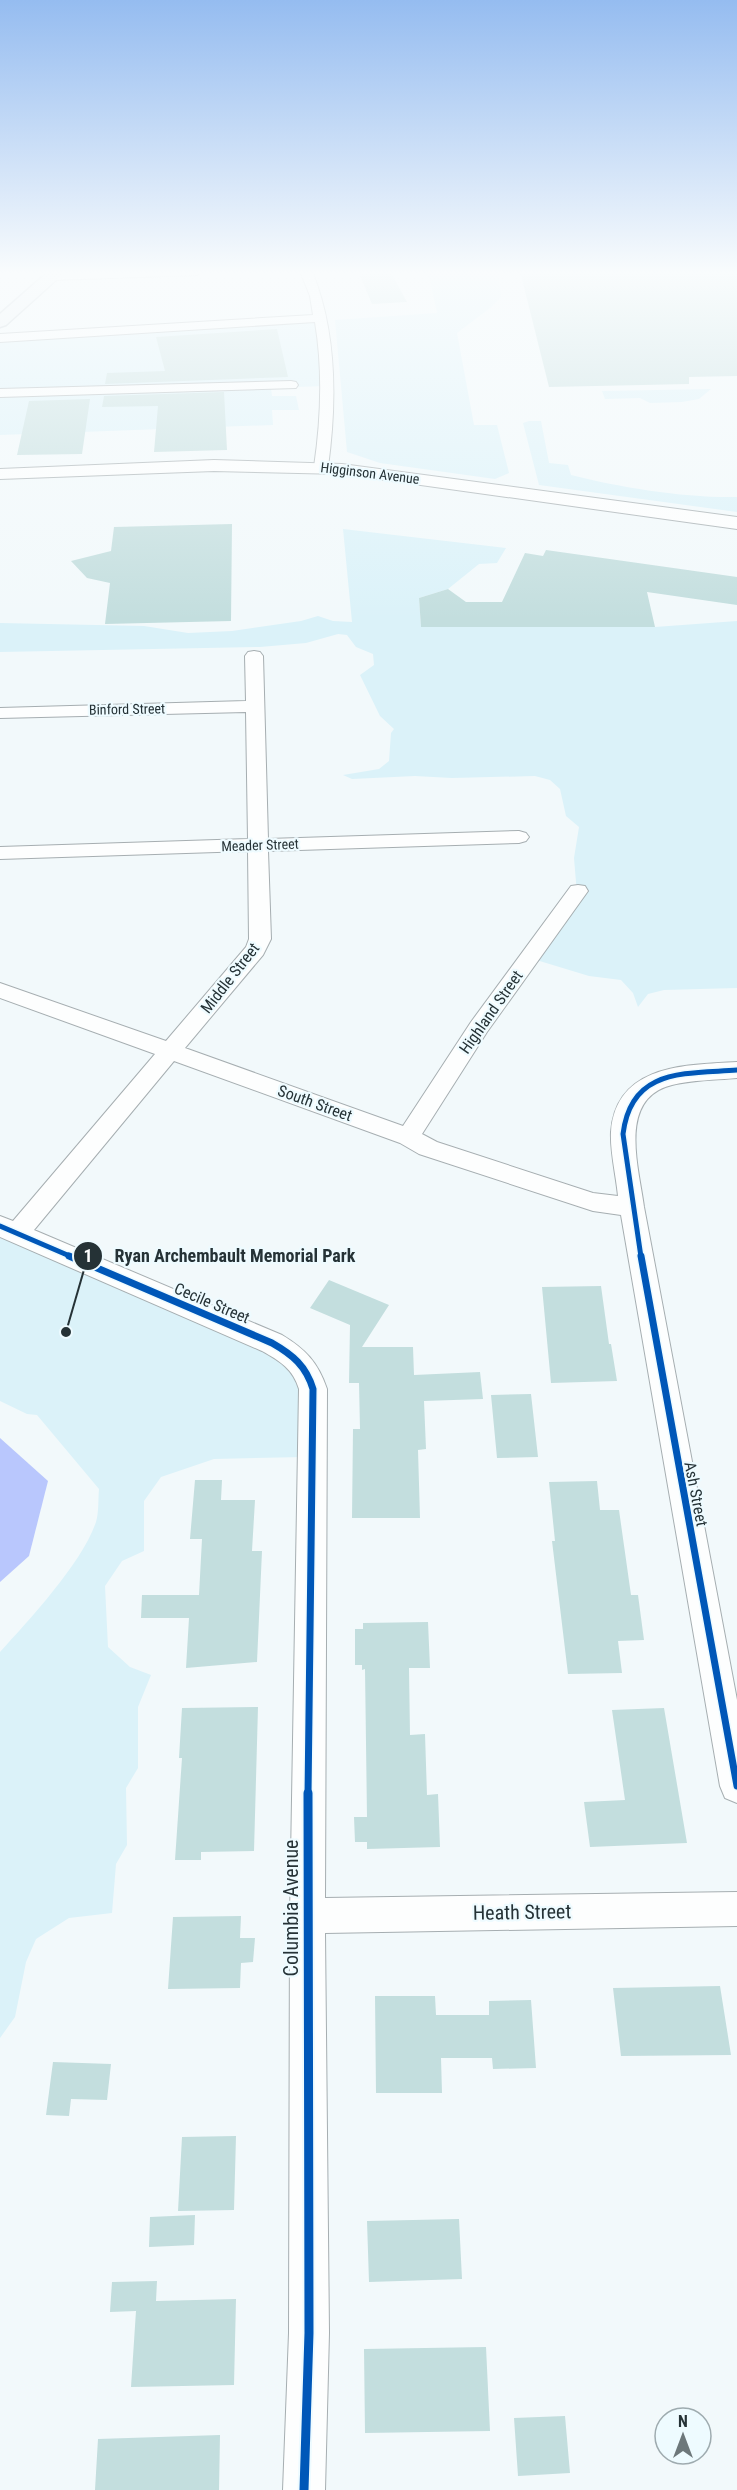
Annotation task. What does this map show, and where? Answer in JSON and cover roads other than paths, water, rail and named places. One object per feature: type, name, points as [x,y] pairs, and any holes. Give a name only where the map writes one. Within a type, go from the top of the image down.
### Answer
[{"type":"street","points":[[0,393],[211,387]]},
{"type":"street","points":[[321,467],[327,426],[326,387]]},
{"type":"street","name":"Higginson Avenue","points":[[0,474],[220,465],[321,467],[737,523]]},
{"type":"street","name":"Middle Street","points":[[8,1230],[171,1052],[255,950],[260,939],[254,656]]},
{"type":"street","name":"Binford Street","points":[[0,712],[254,706]]},
{"type":"street","name":"Meader Street","points":[[0,853],[519,837]]},
{"type":"street","name":"Highland Street","points":[[408,1137],[479,1027],[578,891]]},
{"type":"street","name":"South Street","points":[[0,990],[408,1137],[428,1148],[593,1202],[632,1207]]},
{"type":"street","name":"Ash Street","points":[[737,1070],[692,1072],[664,1078],[645,1087],[632,1100],[625,1117],[623,1134],[632,1207],[737,1786]]},
{"type":"street","name":"Cecile Street","points":[[8,1230],[272,1343],[294,1356],[309,1371]]},
{"type":"street","name":"Columbia Avenue","points":[[304,2490],[309,2333],[307,1916],[313,1389],[309,1371]]},
{"type":"street","name":"Heath Street","points":[[307,1916],[737,1909]]},
{"type":"water","points":[[0,1438],[48,1481],[29,1556],[0,1582]]},
{"type":"place","name":"Ryan Archembault Memorial Park","points":[[66,1332]]}]
